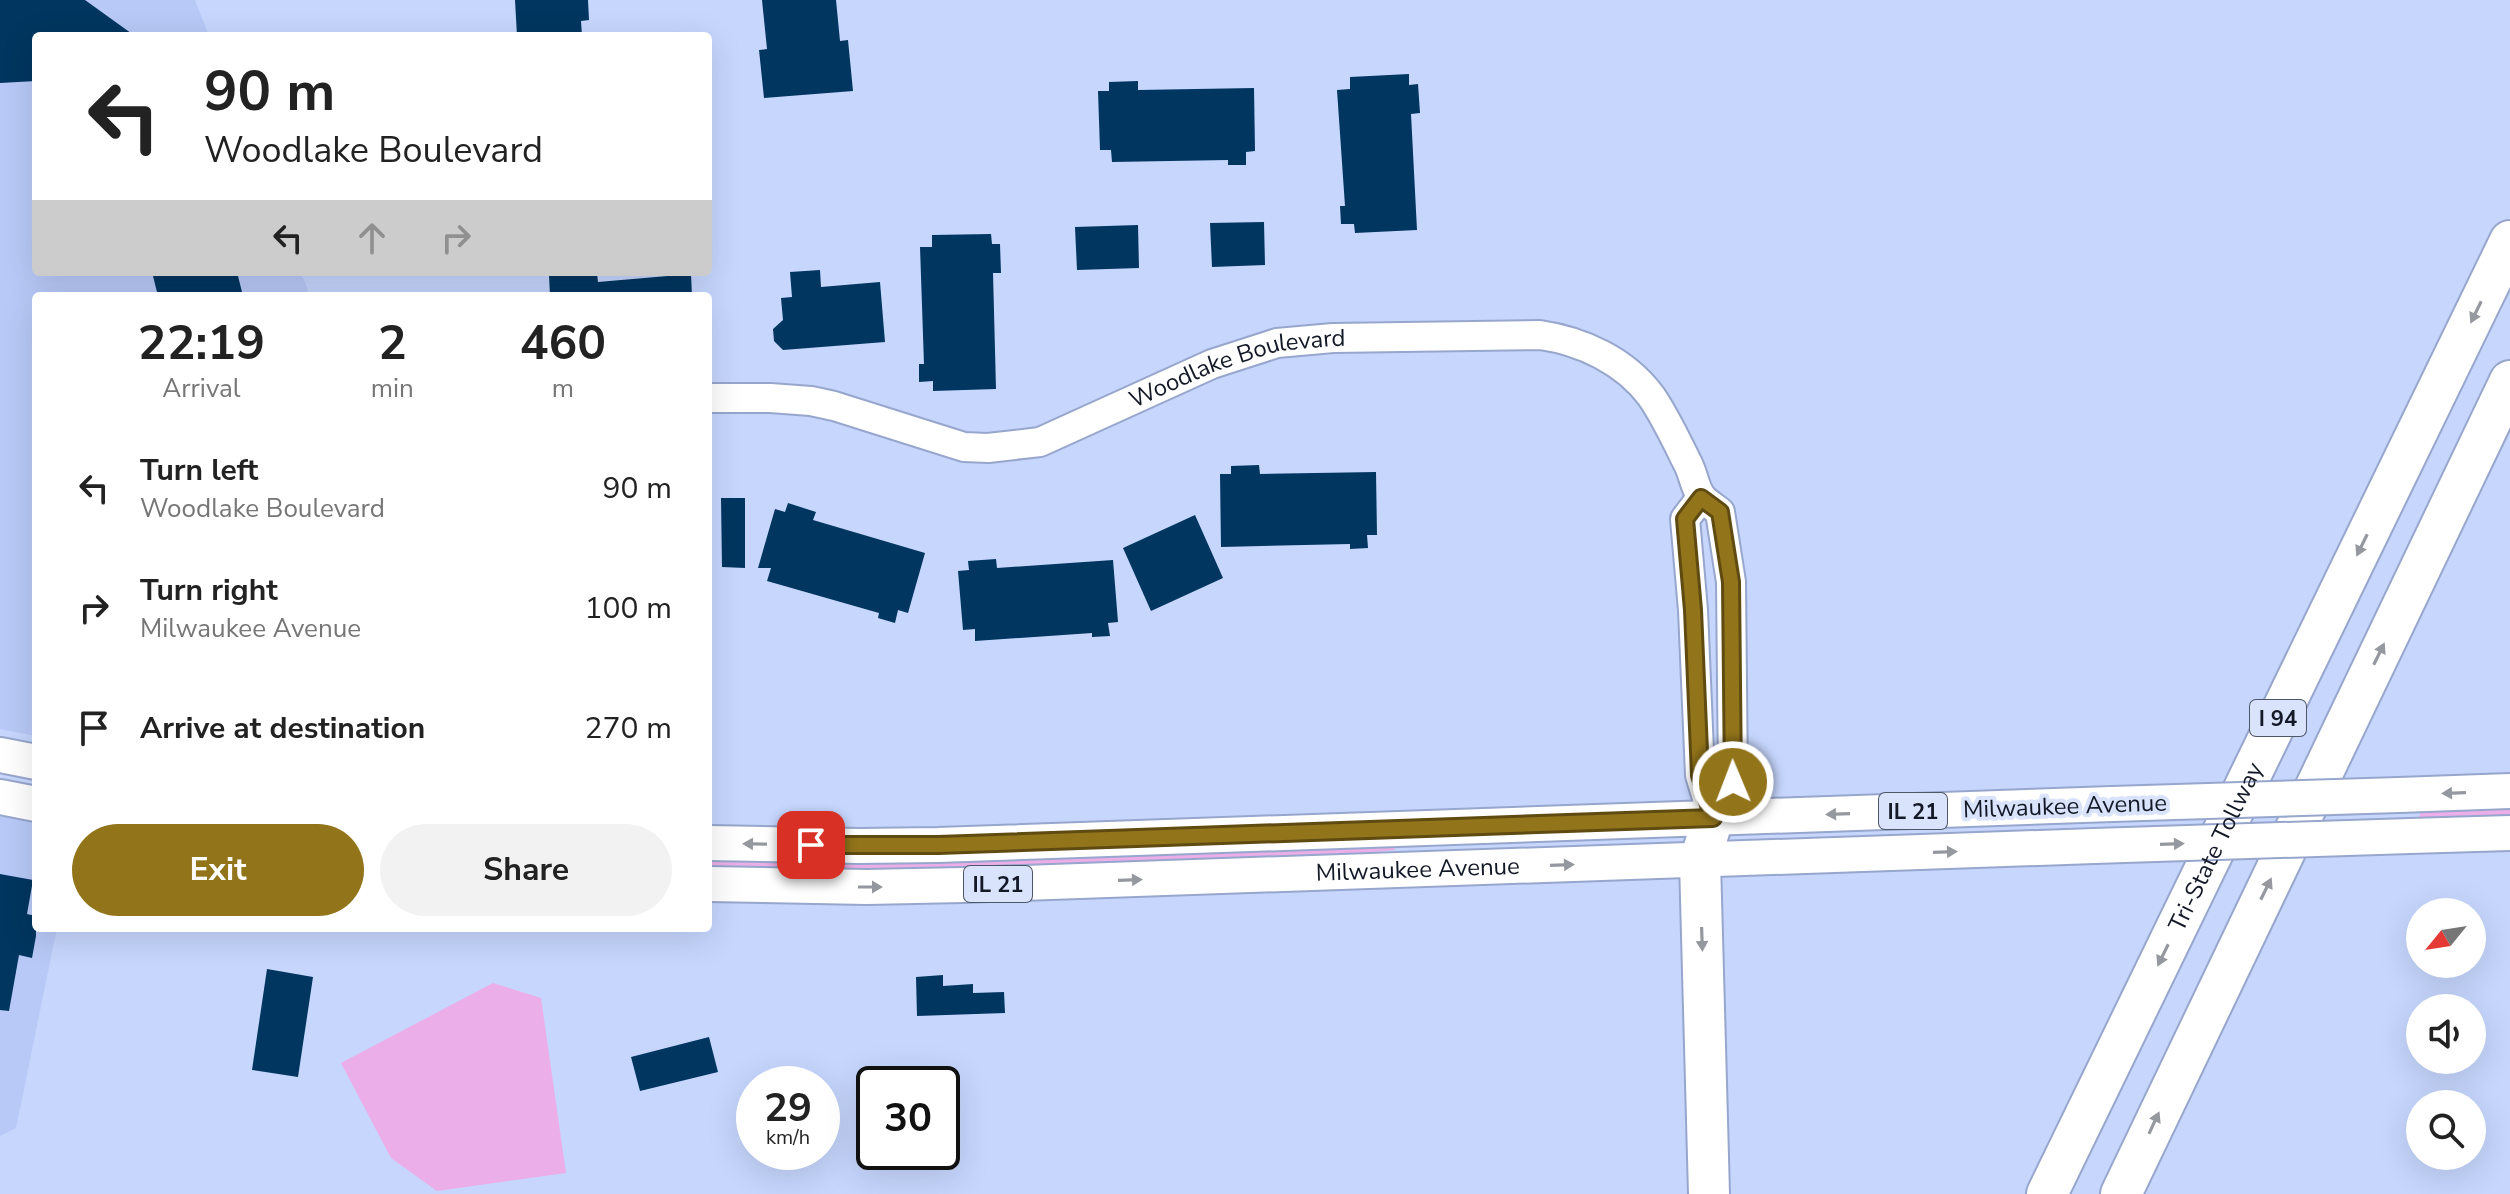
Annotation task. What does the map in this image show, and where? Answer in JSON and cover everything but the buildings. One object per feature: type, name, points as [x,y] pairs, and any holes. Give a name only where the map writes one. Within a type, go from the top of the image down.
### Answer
[{"type":"highway","name":"Tri-State Tollway","points":[[2047,1194],[2510,241]]},
{"type":"highway","name":"I 94","points":[[2121,1194],[2510,381]]},
{"type":"highway","points":[[1709,1194],[1700,861],[1713,818]]},
{"type":"main road","points":[[0,755],[32,761]]},
{"type":"main road","name":"Milwaukee Avenue","points":[[712,843],[922,845],[2510,791]]},
{"type":"main road","points":[[0,797],[32,803]]},
{"type":"main road","name":"Milwaukee Avenue","points":[[712,884],[963,885],[2510,833]]},
{"type":"street","name":"Woodlake Boulevard","points":[[712,398],[811,401],[964,447],[988,448],[1040,442],[1212,364],[1277,343],[1333,338],[1540,335],[1562,338],[1587,347],[1609,358],[1652,398],[1683,455],[1701,498],[1720,512],[1731,582],[1733,782],[1713,818]]},
{"type":"street","points":[[1701,498],[1685,519],[1693,610],[1700,775],[1713,818]]},
{"type":"shaded area","points":[[0,0],[195,0],[207,32],[32,32],[32,276],[302,276],[308,292],[32,292],[32,735],[0,729]]},
{"type":"shaded area","points":[[2510,806],[2510,818],[2417,821],[2423,808]]},
{"type":"shaded area","points":[[0,810],[32,816],[32,932],[56,932],[16,1128],[0,1136]]},
{"type":"shaded area","points":[[1394,844],[1395,850],[1290,859],[952,871],[712,869],[712,857]]},
{"type":"shaded area","points":[[493,983],[541,998],[566,1173],[437,1191],[391,1158],[341,1063]]},
{"type":"route","points":[[811,845],[938,845],[1713,818],[1700,775],[1693,610],[1685,519],[1701,498],[1720,512],[1731,582],[1733,782]]}]
